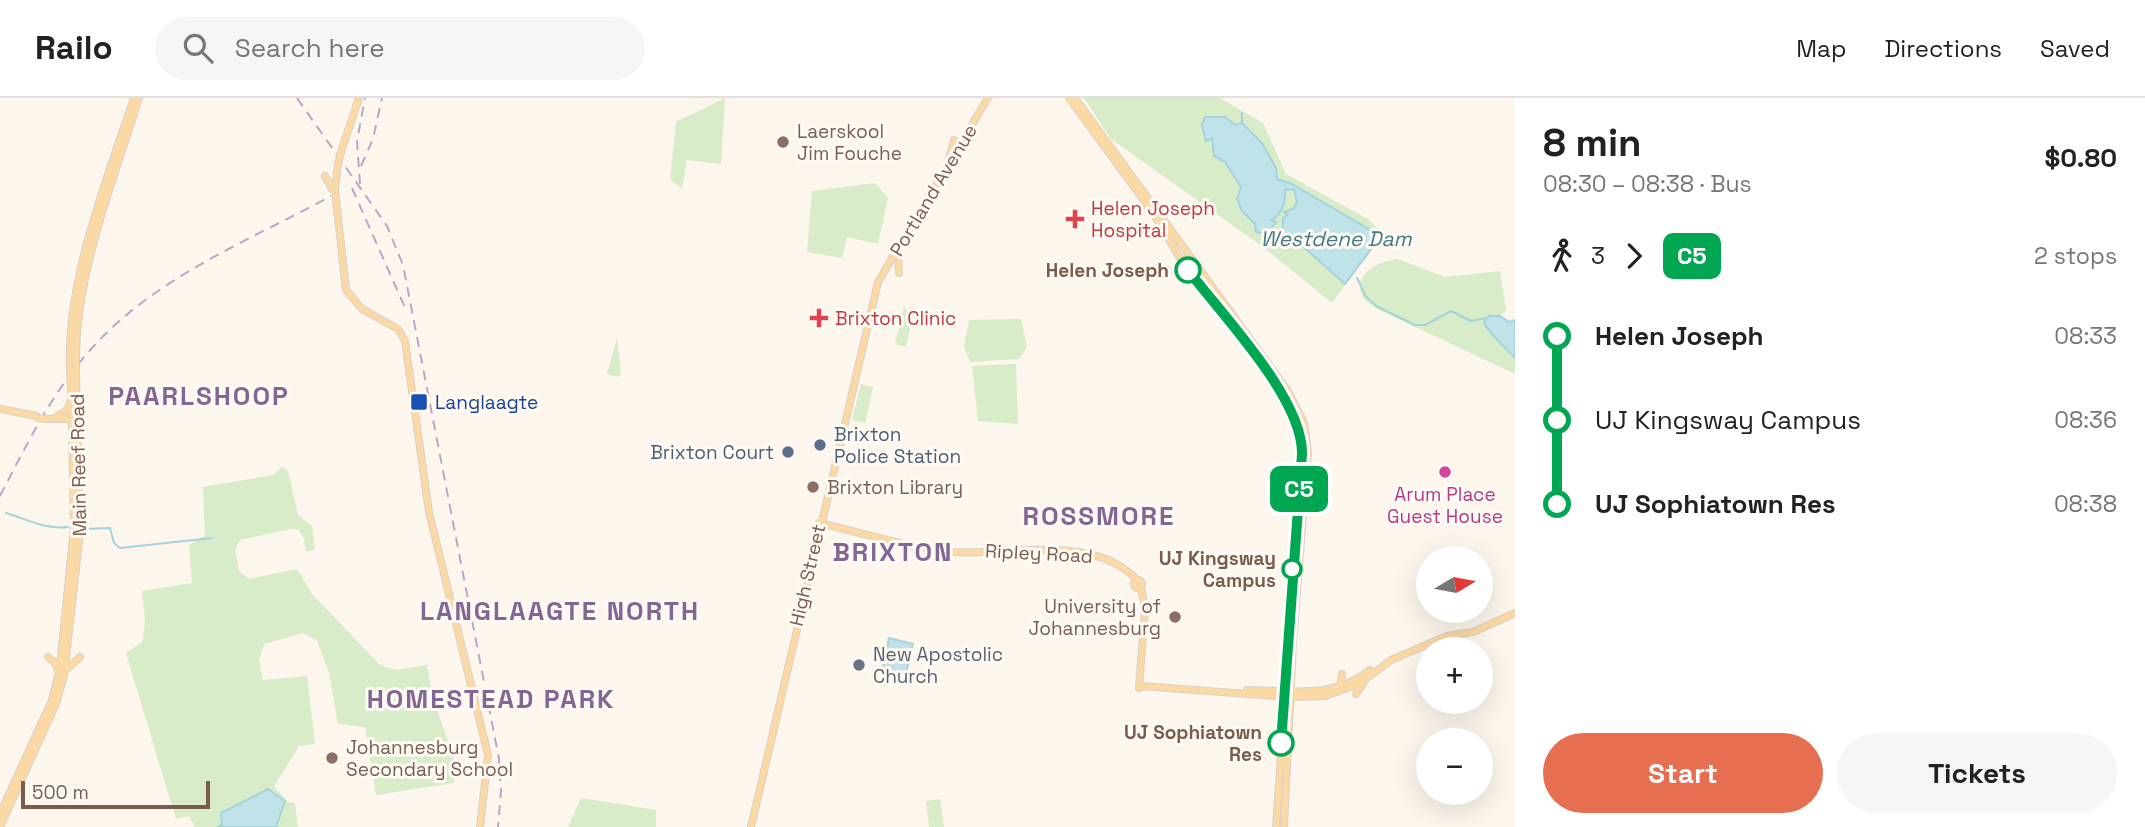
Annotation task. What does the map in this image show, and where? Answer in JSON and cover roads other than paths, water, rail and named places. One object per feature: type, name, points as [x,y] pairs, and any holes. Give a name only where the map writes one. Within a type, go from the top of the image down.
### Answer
[{"type":"main road","name":"Main Reef Road","points":[[0,827],[56,704],[65,672],[80,533],[73,307],[137,98]]},
{"type":"main road","points":[[359,98],[337,166],[335,190],[344,283],[348,294],[367,313],[395,326],[405,341],[429,512],[488,755],[480,827]]},
{"type":"main road","name":"Portland Avenue","points":[[876,282],[986,98]]},
{"type":"main road","name":"Portland Avenue","points":[[876,282],[903,241],[986,98]]},
{"type":"main road","points":[[1069,98],[1152,212],[1188,270],[1227,317],[1288,401],[1299,428],[1302,454],[1294,545],[1289,677],[1292,710],[1284,827]]},
{"type":"main road","points":[[1075,98],[1297,404],[1304,424],[1308,452],[1289,677],[1271,693]]},
{"type":"main road","points":[[949,159],[954,140]]},
{"type":"main road","points":[[337,166],[324,174],[331,186],[338,218]]},
{"type":"main road","name":"Main Reef Road","points":[[0,814],[58,679],[74,527],[75,417],[71,385],[76,363],[79,304],[98,223]]},
{"type":"main road","points":[[899,273],[897,256],[903,241]]},
{"type":"main road","name":"High Street","points":[[750,827],[876,282]]},
{"type":"main road","points":[[58,419],[72,399]]},
{"type":"main road","points":[[0,410],[46,418],[75,417]]},
{"type":"main road","points":[[58,419],[67,426],[73,437]]},
{"type":"main road","name":"Ripley Road","points":[[820,523],[941,551],[1005,549],[1099,555],[1113,561],[1130,574],[1143,598],[1141,687],[1271,693]]},
{"type":"main road","points":[[1294,545],[1289,533],[1296,526]]},
{"type":"main road","points":[[1343,689],[1384,660],[1446,634],[1469,633],[1515,612]]},
{"type":"main road","points":[[58,679],[57,666],[49,655],[59,646],[64,634]]},
{"type":"main road","points":[[1271,693],[1306,695],[1343,689],[1371,675],[1391,660],[1446,634]]},
{"type":"main road","points":[[65,672],[78,656],[68,644]]},
{"type":"main road","points":[[1342,674],[1343,689]]},
{"type":"main road","points":[[1292,710],[1306,695],[1343,689],[1355,694],[1371,675]]},
{"type":"main road","points":[[1289,677],[1306,695]]},
{"type":"main road","points":[[1271,693],[1283,711]]},
{"type":"main road","points":[[1276,827],[1283,711],[1289,694]]},
{"type":"water","name":"Westdene Dam","points":[[1205,117],[1225,117],[1235,125],[1242,123],[1262,143],[1276,168],[1277,179],[1290,183],[1377,234],[1378,240],[1345,284],[1288,233],[1278,237],[1256,232],[1255,224],[1242,211],[1237,199],[1241,187],[1225,162],[1214,156],[1212,138],[1206,141],[1202,125]],"holes":[[[1294,189],[1297,202],[1294,208],[1284,212],[1287,215],[1283,218],[1283,228],[1276,233],[1272,227],[1276,222],[1271,220],[1282,208],[1285,190]]]},
{"type":"water","points":[[1489,316],[1500,316],[1509,322],[1515,320],[1515,358],[1486,326],[1484,322]]},
{"type":"water","points":[[889,638],[913,644],[905,677],[882,672]]},
{"type":"water","points":[[268,789],[285,801],[276,827],[217,827],[222,825],[221,813]]},
{"type":"waterway","points":[[1242,113],[1242,123]]},
{"type":"waterway","points":[[1357,278],[1366,297],[1378,307],[1415,325],[1425,325],[1451,311],[1471,321],[1486,318]]},
{"type":"waterway","points":[[6,513],[44,525],[68,527]]},
{"type":"waterway","points":[[86,529],[110,528],[114,543],[120,548],[212,538]]},
{"type":"railway","points":[[297,98],[387,226],[403,265],[499,759],[501,791],[498,827]]},
{"type":"railway","points":[[360,184],[357,141],[365,98]]},
{"type":"railway","points":[[361,166],[373,139],[382,98]]},
{"type":"railway","points":[[352,188],[406,310]]},
{"type":"railway","points":[[0,496],[65,381],[118,322],[145,300],[205,262],[331,196]]},
{"type":"place","name":"Laerskool Jim Fouche","points":[[783,142]]},
{"type":"place","name":"Helen Joseph Hospital","points":[[1075,219]]},
{"type":"place","name":"Helen Joseph","points":[[1188,270]]},
{"type":"place","name":"Brixton Clinic","points":[[819,318]]},
{"type":"place","name":"Langlaagte","points":[[419,402]]},
{"type":"place","name":"Brixton Police Station","points":[[820,445]]},
{"type":"place","name":"Brixton Court","points":[[788,452]]},
{"type":"place","name":"Arum Place Guest House","points":[[1445,472]]},
{"type":"place","name":"Brixton Library","points":[[813,487]]},
{"type":"place","name":"UJ Kingsway Campus","points":[[1292,569]]},
{"type":"place","name":"University of Johannesburg","points":[[1175,617]]},
{"type":"place","name":"New Apostolic Church","points":[[859,665]]},
{"type":"place","name":"UJ Sophiatown Res","points":[[1281,743]]},
{"type":"place","name":"Johannesburg Secondary School","points":[[332,758]]},
{"type":"district","name":"PAARLSHOOP","points":[[199,396]]},
{"type":"district","name":"ROSSMORE","points":[[1099,516]]},
{"type":"district","name":"BRIXTON","points":[[893,552]]},
{"type":"district","name":"LANGLAAGTE NORTH","points":[[560,611]]},
{"type":"district","name":"HOMESTEAD PARK","points":[[491,699]]}]
